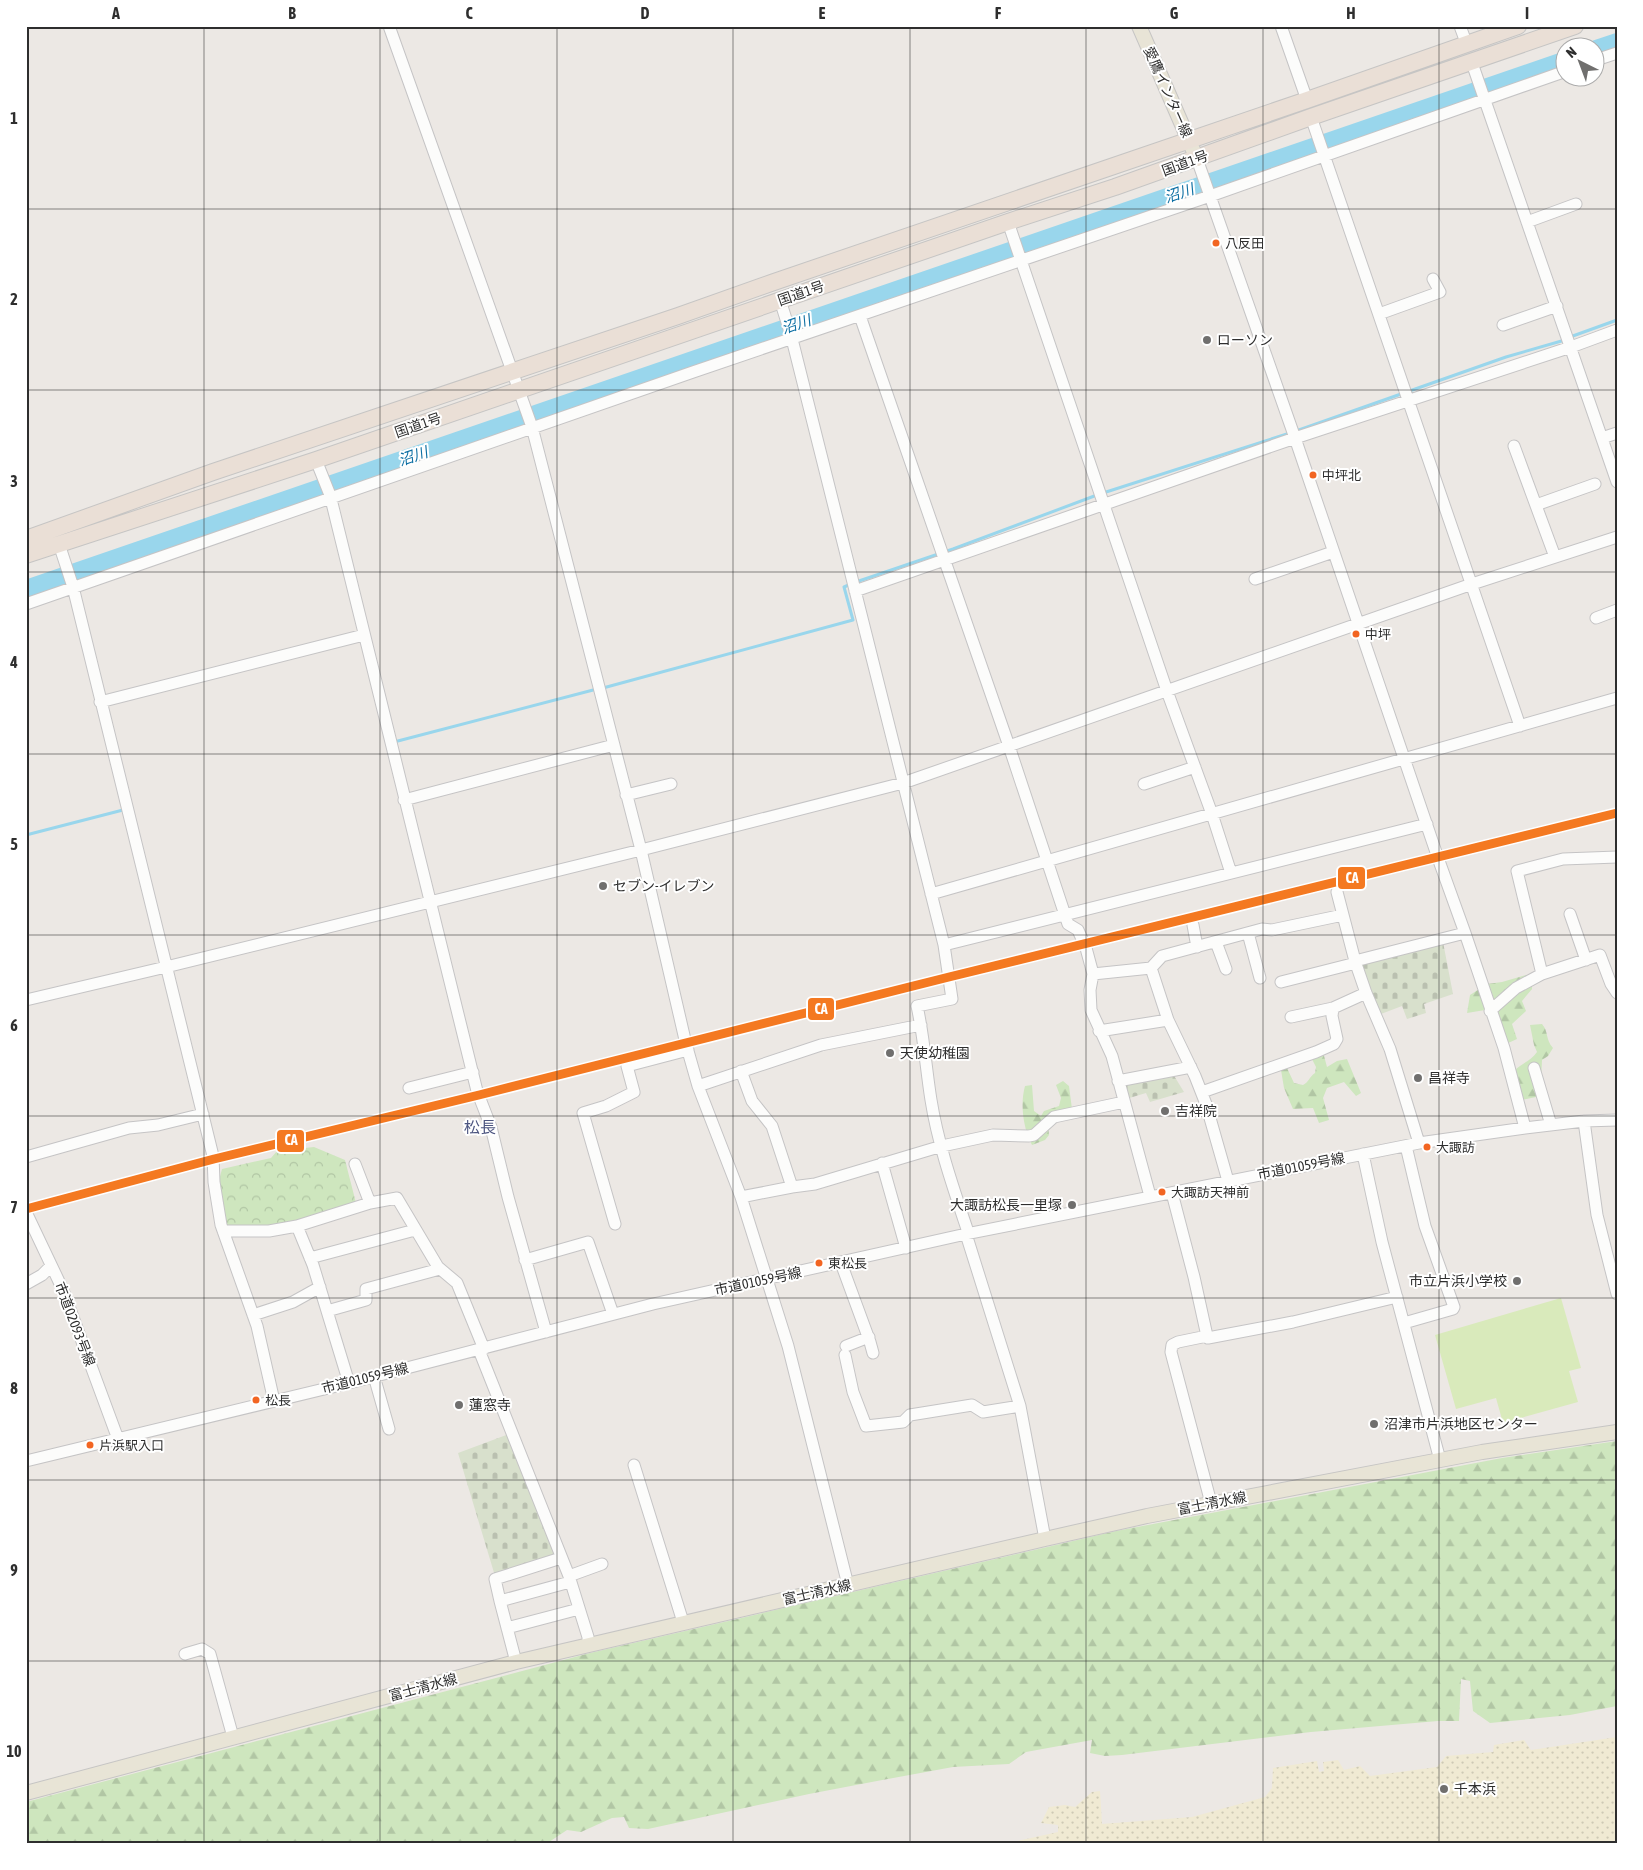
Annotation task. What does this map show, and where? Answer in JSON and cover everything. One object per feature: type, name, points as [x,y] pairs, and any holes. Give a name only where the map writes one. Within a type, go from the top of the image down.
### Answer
[{"type":"highway","name":"国道1号","points":[[26,538],[213,472],[678,316],[1518,26]]},
{"type":"highway","name":"国道1号","points":[[26,555],[318,466],[521,398],[782,307],[1008,222],[1199,165],[1314,123],[1474,69],[1575,26]]},
{"type":"main road","name":"愛鷹インター線","points":[[1139,26],[1199,165]]},
{"type":"main road","name":"富士清水線","points":[[26,1793],[588,1644],[1045,1539],[1211,1503],[1482,1452],[1617,1432]]},
{"type":"street","points":[[389,26],[532,428],[641,850],[688,1050],[698,1086],[741,1197],[767,1279],[803,1403],[848,1585]]},
{"type":"street","points":[[1281,26],[1307,100]]},
{"type":"street","points":[[1460,26],[1467,45]]},
{"type":"street","points":[[1474,69],[1617,482]]},
{"type":"street","points":[[26,604],[330,496],[792,337],[860,316],[1323,153],[1556,74]]},
{"type":"street","points":[[1314,123],[1520,726]]},
{"type":"street","points":[[1199,165],[1291,425],[1438,858],[1465,932],[1504,1048],[1525,1128]]},
{"type":"street","points":[[1527,222],[1576,204]]},
{"type":"street","points":[[1008,222],[1167,691],[1231,872]]},
{"type":"street","points":[[1379,314],[1440,292],[1433,278]]},
{"type":"street","points":[[1503,325],[1557,306]]},
{"type":"street","points":[[782,307],[792,337],[944,945],[952,999],[917,1006],[931,1100],[966,1234],[1020,1406],[1045,1539]]},
{"type":"street","points":[[860,316],[1009,746],[1065,916],[1068,924],[1078,930],[1083,940],[1093,974],[1090,990],[1091,1010],[1112,1056],[1150,1196]]},
{"type":"street","points":[[855,591],[1295,438],[1617,330]]},
{"type":"street","points":[[1602,438],[1617,434]]},
{"type":"street","points":[[1514,446],[1555,557]]},
{"type":"street","points":[[318,466],[330,496],[477,1091],[491,1127],[525,1260],[546,1332]]},
{"type":"street","points":[[1536,505],[1595,484]]},
{"type":"street","points":[[26,1000],[641,850],[903,783],[1472,584],[1617,537]]},
{"type":"street","points":[[59,544],[73,586],[214,1159],[214,1182],[223,1231],[253,1316],[274,1401]]},
{"type":"street","points":[[1254,578],[1333,552]]},
{"type":"street","points":[[1596,618],[1617,610]]},
{"type":"street","points":[[100,702],[364,635]]},
{"type":"street","points":[[931,894],[1617,698]]},
{"type":"street","points":[[404,800],[614,745]]},
{"type":"street","points":[[1144,784],[1195,767]]},
{"type":"street","points":[[626,795],[671,784]]},
{"type":"street","points":[[944,945],[1428,824]]},
{"type":"street","points":[[1542,974],[1517,871],[1563,859],[1617,856]]},
{"type":"street","points":[[1337,892],[1366,993],[1390,1049],[1419,1143]]},
{"type":"street","points":[[1570,914],[1586,960]]},
{"type":"street","points":[[1093,974],[1151,968],[1162,956],[1197,946],[1262,929],[1272,930],[1343,916]]},
{"type":"street","points":[[1193,925],[1197,946]]},
{"type":"street","points":[[1280,982],[1465,932]]},
{"type":"street","points":[[1248,933],[1260,978]]},
{"type":"street","points":[[1216,942],[1226,970]]},
{"type":"street","points":[[1490,1011],[1516,988],[1542,974],[1600,955],[1611,984],[1617,993]]},
{"type":"street","points":[[1151,968],[1168,1020],[1202,1092],[1228,1181]]},
{"type":"street","points":[[1291,1017],[1333,1008],[1366,993]]},
{"type":"street","points":[[1202,1092],[1334,1044],[1337,1039],[1332,1016],[1333,1008]]},
{"type":"street","points":[[1099,1031],[1168,1020]]},
{"type":"street","points":[[698,1086],[741,1070],[821,1045],[921,1025]]},
{"type":"street","points":[[615,1224],[583,1112],[606,1106],[634,1092],[627,1066],[688,1050]]},
{"type":"street","points":[[1118,1081],[1191,1067]]},
{"type":"street","points":[[1534,1068],[1550,1125]]},
{"type":"street","points":[[741,1070],[752,1101],[772,1126],[792,1187]]},
{"type":"street","points":[[409,1088],[473,1072]]},
{"type":"street","points":[[741,1197],[815,1184],[882,1162],[942,1146],[1000,1135],[1034,1135],[1054,1117],[1124,1102]]},
{"type":"street","points":[[26,1157],[129,1128],[158,1125],[203,1114]]},
{"type":"street","name":"市道01059号線","points":[[26,1461],[349,1383],[613,1314],[966,1234],[1419,1143],[1550,1125],[1617,1120]]},
{"type":"street","points":[[1584,1122],[1597,1215],[1617,1294]]},
{"type":"street","points":[[1404,1323],[1453,1309],[1454,1307],[1425,1226],[1406,1146]]},
{"type":"street","points":[[1362,1154],[1382,1242],[1440,1460]]},
{"type":"street","points":[[882,1162],[906,1248]]},
{"type":"street","points":[[355,1164],[370,1203]]},
{"type":"street","points":[[1172,1193],[1207,1336]]},
{"type":"street","points":[[223,1231],[269,1231],[297,1226],[370,1203],[397,1198],[440,1268],[458,1283],[481,1349],[569,1579],[588,1637],[588,1644]]},
{"type":"street","name":"市道02093号線","points":[[26,1212],[57,1277],[118,1439]]},
{"type":"street","points":[[297,1226],[320,1287],[349,1383]]},
{"type":"street","points":[[310,1258],[415,1230]]},
{"type":"street","points":[[525,1260],[588,1242],[613,1314]]},
{"type":"street","points":[[841,1263],[869,1337],[873,1353]]},
{"type":"street","points":[[26,1284],[42,1275],[51,1266]]},
{"type":"street","points":[[327,1312],[366,1300],[366,1289],[440,1268]]},
{"type":"street","points":[[253,1316],[293,1302],[320,1287]]},
{"type":"street","points":[[1211,1503],[1171,1352],[1172,1345],[1207,1336],[1208,1338],[1293,1322],[1397,1298]]},
{"type":"street","points":[[869,1337],[845,1351],[853,1392],[866,1426],[903,1422],[910,1415],[972,1405],[984,1412],[1020,1406]]},
{"type":"street","points":[[374,1376],[389,1429]]},
{"type":"street","points":[[634,1465],[683,1622]]},
{"type":"street","points":[[516,1662],[495,1579],[561,1558]]},
{"type":"street","points":[[500,1601],[569,1579],[602,1564]]},
{"type":"street","points":[[507,1628],[579,1609]]},
{"type":"street","points":[[185,1654],[202,1649],[210,1654],[233,1737]]},
{"type":"green space","points":[[1443,942],[1453,994],[1424,1004],[1426,1013],[1407,1019],[1402,1006],[1381,1014],[1361,966],[1363,963]]},
{"type":"green space","points":[[1526,975],[1532,980],[1532,989],[1522,1001],[1526,1011],[1512,1024],[1517,1039],[1506,1044],[1491,1009],[1467,1013],[1470,995],[1487,984]]},
{"type":"green space","points":[[1542,1024],[1553,1048],[1548,1056],[1542,1060],[1541,1080],[1546,1095],[1521,1100],[1514,1071],[1537,1052],[1530,1025]]},
{"type":"green space","points":[[1323,1052],[1327,1067],[1337,1061],[1347,1059],[1361,1093],[1356,1096],[1344,1082],[1327,1088],[1323,1098],[1329,1120],[1319,1123],[1313,1108],[1293,1109],[1284,1088],[1281,1070],[1287,1068],[1294,1083],[1303,1085],[1315,1073],[1316,1067],[1312,1059]]},
{"type":"green space","points":[[1173,1074],[1184,1092],[1150,1102],[1146,1093],[1126,1099],[1120,1084]]},
{"type":"green space","points":[[1063,1081],[1069,1086],[1072,1109],[1048,1125],[1049,1135],[1045,1140],[1032,1145],[1026,1131],[1023,1116],[1023,1093],[1025,1086],[1032,1085],[1034,1111],[1041,1116],[1044,1111],[1059,1106],[1061,1098],[1056,1085]]},
{"type":"green space","points":[[314,1147],[345,1160],[356,1203],[268,1227],[225,1227],[218,1184],[222,1169],[271,1158],[277,1151]]},
{"type":"green space","points":[[1561,1298],[1581,1368],[1569,1371],[1578,1402],[1503,1423],[1496,1398],[1456,1409],[1435,1335]]},
{"type":"green space","points":[[509,1434],[555,1557],[495,1576],[458,1453]]},
{"type":"green space","points":[[1617,1441],[1617,1706],[1570,1715],[1490,1723],[1473,1711],[1470,1681],[1461,1679],[1459,1721],[1438,1721],[1311,1732],[1105,1756],[1090,1753],[1092,1740],[1026,1752],[1009,1764],[953,1767],[809,1794],[648,1829],[629,1828],[624,1817],[612,1818],[581,1832],[567,1830],[546,1844],[26,1844],[26,1802],[590,1653],[1116,1531],[1502,1458]]},
{"type":"sand","name":"千本浜","points":[[1617,1737],[1617,1844],[1004,1844],[1058,1832],[1058,1825],[1041,1823],[1049,1807],[1065,1805],[1075,1807],[1092,1792],[1100,1791],[1102,1824],[1192,1817],[1265,1797],[1272,1788],[1273,1768],[1317,1761],[1319,1772],[1324,1771],[1323,1762],[1338,1760],[1344,1770],[1360,1766],[1370,1776],[1437,1767],[1446,1756],[1493,1752],[1494,1745],[1524,1740],[1531,1750]]},
{"type":"waterway","name":"沼川","points":[[1606,46],[1617,42]]},
{"type":"waterway","name":"沼川","points":[[26,589],[1556,63]]},
{"type":"waterway","points":[[1570,337],[1617,320]]},
{"type":"waterway","points":[[1296,431],[1506,357],[1565,340]]},
{"type":"waterway","points":[[1103,493],[1290,433]]},
{"type":"waterway","points":[[856,582],[953,549],[1097,495]]},
{"type":"waterway","points":[[603,688],[853,620],[844,587],[851,584]]},
{"type":"waterway","points":[[394,742],[597,689]]},
{"type":"waterway","points":[[26,835],[123,810]]},
{"type":"transit line","name":"CA","points":[[26,1209],[214,1159],[1617,813]]},
{"type":"place","name":"八反田","points":[[1216,243]]},
{"type":"place","name":"ローソン","points":[[1207,340]]},
{"type":"place","name":"中坪北","points":[[1313,475]]},
{"type":"place","name":"中坪","points":[[1356,634]]},
{"type":"place","name":"セブン-イレブン","points":[[603,886]]},
{"type":"place","name":"天使幼稚園","points":[[890,1053]]},
{"type":"place","name":"昌祥寺","points":[[1418,1078]]},
{"type":"place","name":"吉祥院","points":[[1165,1111]]},
{"type":"place","name":"大諏訪","points":[[1427,1147]]},
{"type":"place","name":"大諏訪天神前","points":[[1162,1192]]},
{"type":"place","name":"大諏訪松長一里塚","points":[[1072,1205]]},
{"type":"place","name":"東松長","points":[[819,1263]]},
{"type":"place","name":"市立片浜小学校","points":[[1517,1281]]},
{"type":"place","name":"松長","points":[[256,1400]]},
{"type":"place","name":"蓮窓寺","points":[[459,1405]]},
{"type":"place","name":"沼津市片浜地区センター","points":[[1374,1424]]},
{"type":"place","name":"片浜駅入口","points":[[90,1445]]},
{"type":"place","name":"千本浜","points":[[1444,1789]]},
{"type":"district","name":"松長","points":[[480,1127]]}]
